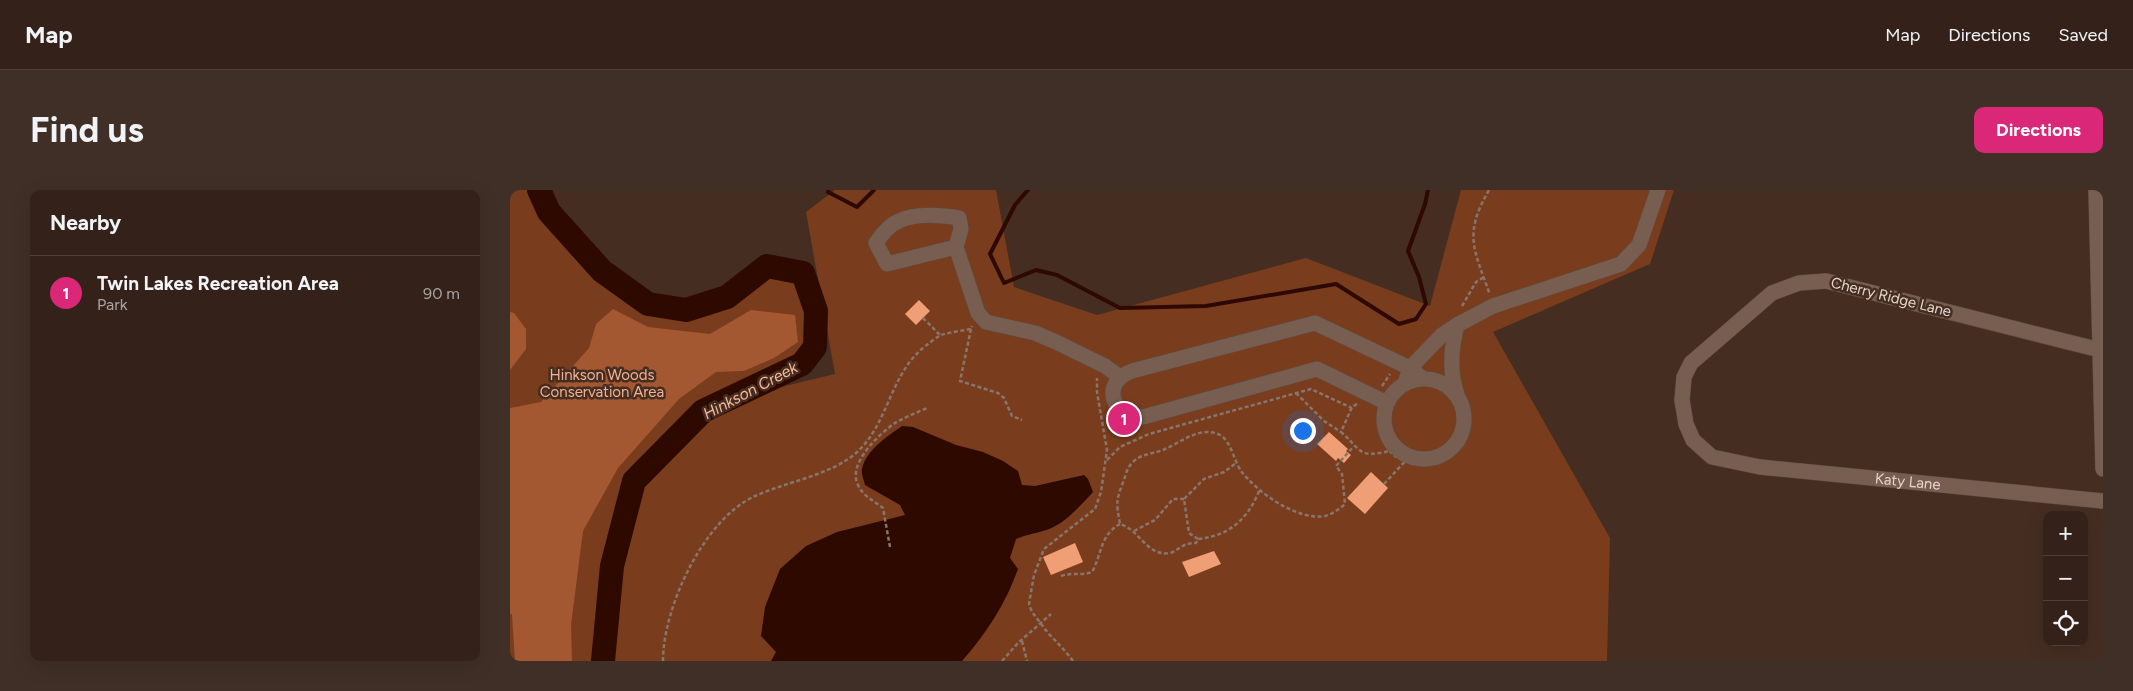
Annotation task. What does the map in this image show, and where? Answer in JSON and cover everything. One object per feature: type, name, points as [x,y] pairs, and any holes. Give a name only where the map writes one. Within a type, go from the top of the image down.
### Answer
[{"type":"street","points":[[1457,325],[1454,338],[1452,379],[1463,407],[1465,420],[1462,432],[1456,444],[1447,452],[1435,458],[1410,461],[1399,450],[1388,434],[1384,416],[1387,403],[1442,335],[1457,325],[1493,306],[1621,264],[1639,244],[1658,190]]},
{"type":"street","points":[[2096,190],[2103,469]]},
{"type":"street","points":[[956,247],[887,264],[876,242],[886,230],[899,221],[915,217],[943,215],[959,218],[961,229],[956,247],[978,313],[986,322],[1035,333],[1105,366],[1120,377]]},
{"type":"street","name":"Cherry Ridge Lane","points":[[1712,457],[1693,440],[1686,424],[1682,400],[1684,377],[1692,363],[1772,293],[1799,283],[1826,280],[2100,350]]},
{"type":"street","points":[[1387,403],[1316,369],[1143,417],[1132,417],[1119,409],[1114,400],[1115,384],[1120,377],[1132,371],[1315,323],[1407,376],[1436,380],[1448,386],[1458,395]]},
{"type":"street","name":"Katy Lane","points":[[1712,457],[1760,467],[2103,501]]},
{"type":"path","points":[[1489,190],[1478,209],[1473,224],[1472,239],[1493,306]]},
{"type":"path","points":[[978,313],[971,329],[959,382],[998,393],[1004,398],[1012,416],[1022,420]]},
{"type":"path","points":[[923,318],[940,335]]},
{"type":"path","points":[[663,661],[665,636],[671,611],[702,547],[718,524],[736,506],[756,496],[823,471],[855,454],[875,430],[903,370],[919,351],[940,335],[971,329]]},
{"type":"path","points":[[1073,661],[1032,612],[1029,604],[1038,560],[1044,549],[1095,509],[1101,492],[1107,460],[1097,392],[1097,378],[1105,366]]},
{"type":"path","points":[[1107,460],[1120,447],[1149,434],[1311,389],[1352,407],[1340,432]]},
{"type":"path","points":[[1296,393],[1324,421],[1351,441],[1356,449],[1365,454],[1373,455],[1389,451]]},
{"type":"path","points":[[890,547],[883,508],[861,490],[856,480],[857,466],[872,444],[884,432],[895,423],[927,408]]},
{"type":"path","points":[[1120,524],[1117,494],[1126,470],[1139,457],[1168,447],[1177,441],[1191,436],[1208,433],[1220,435],[1250,483],[1259,491],[1292,510],[1316,517],[1327,516],[1344,504],[1342,474],[1336,466],[1354,446]]},
{"type":"path","points":[[1383,439],[1389,451],[1410,461],[1384,484]]},
{"type":"path","points":[[1134,531],[1155,520],[1173,500],[1184,500],[1204,479],[1224,472],[1236,462]]},
{"type":"path","points":[[1120,524],[1134,531],[1147,546],[1163,553],[1177,551],[1188,544],[1196,543],[1198,539],[1232,529],[1249,512],[1259,491]]},
{"type":"path","points":[[1184,500],[1189,534],[1198,539]]},
{"type":"path","points":[[1061,576],[1076,573],[1083,575],[1092,572],[1104,537],[1112,528],[1120,524]]},
{"type":"path","points":[[1002,661],[1051,614]]},
{"type":"path","points":[[1022,640],[1027,661]]},
{"type":"green space","name":"Hinkson Woods Conservation Area","points":[[510,190],[539,190],[549,212],[602,271],[648,304],[686,309],[727,297],[767,266],[803,273],[816,311],[815,347],[802,364],[703,411],[680,435],[743,396],[835,374],[806,212],[835,190],[996,190],[1014,287],[1097,315],[1306,258],[1430,306],[1461,190],[1674,190],[1650,264],[1493,332],[1610,538],[1607,661],[510,661]],"holes":[[[659,457],[629,503],[634,481]]]},
{"type":"green space","name":"Hinkson Woods Conservation Area","points":[[613,309],[648,327],[710,334],[751,310],[795,315],[798,342],[774,358],[744,371],[716,372],[679,399],[618,468],[583,531],[571,625],[572,661],[515,661],[512,615],[510,613],[510,408],[541,402],[589,348],[596,324]]},
{"type":"green space","points":[[510,312],[514,313],[526,329],[526,349],[510,370]]},
{"type":"shaded area","points":[[902,426],[913,427],[956,445],[983,452],[1003,461],[1018,471],[1022,485],[1035,486],[1084,475],[1088,479],[1093,492],[1057,525],[1050,529],[1016,539],[1010,558],[1018,569],[1008,594],[979,640],[962,661],[771,661],[776,652],[761,636],[765,607],[780,569],[806,546],[837,532],[905,515],[900,505],[865,485],[862,475],[864,462],[868,456],[884,439]]},
{"type":"building","points":[[919,300],[930,311],[916,325],[905,314]]},
{"type":"building","points":[[1329,432],[1348,449],[1346,451],[1351,455],[1344,463],[1338,458],[1336,461],[1317,444]]},
{"type":"building","points":[[1371,472],[1388,488],[1365,514],[1347,498]]},
{"type":"building","points":[[1075,543],[1083,562],[1051,575],[1043,557]]},
{"type":"building","points":[[1214,551],[1221,564],[1189,577],[1182,562]]},
{"type":"waterway","name":"Hinkson Creek","points":[[539,190],[549,212],[602,271],[648,304],[686,310],[727,297],[767,266],[803,273],[816,311],[815,347],[802,364],[703,411],[634,481],[612,566],[603,661]]},
{"type":"waterway","points":[[828,190],[828,192],[857,207],[874,190]]},
{"type":"waterway","points":[[1028,190],[1015,205],[990,254],[1004,283],[1036,270],[1057,275],[1120,308],[1206,306],[1336,284],[1399,324],[1416,319],[1426,304],[1419,277],[1408,251],[1425,204],[1428,190]]},
{"type":"place","name":"Twin Lakes Recreation Area","points":[[1124,419]]}]
